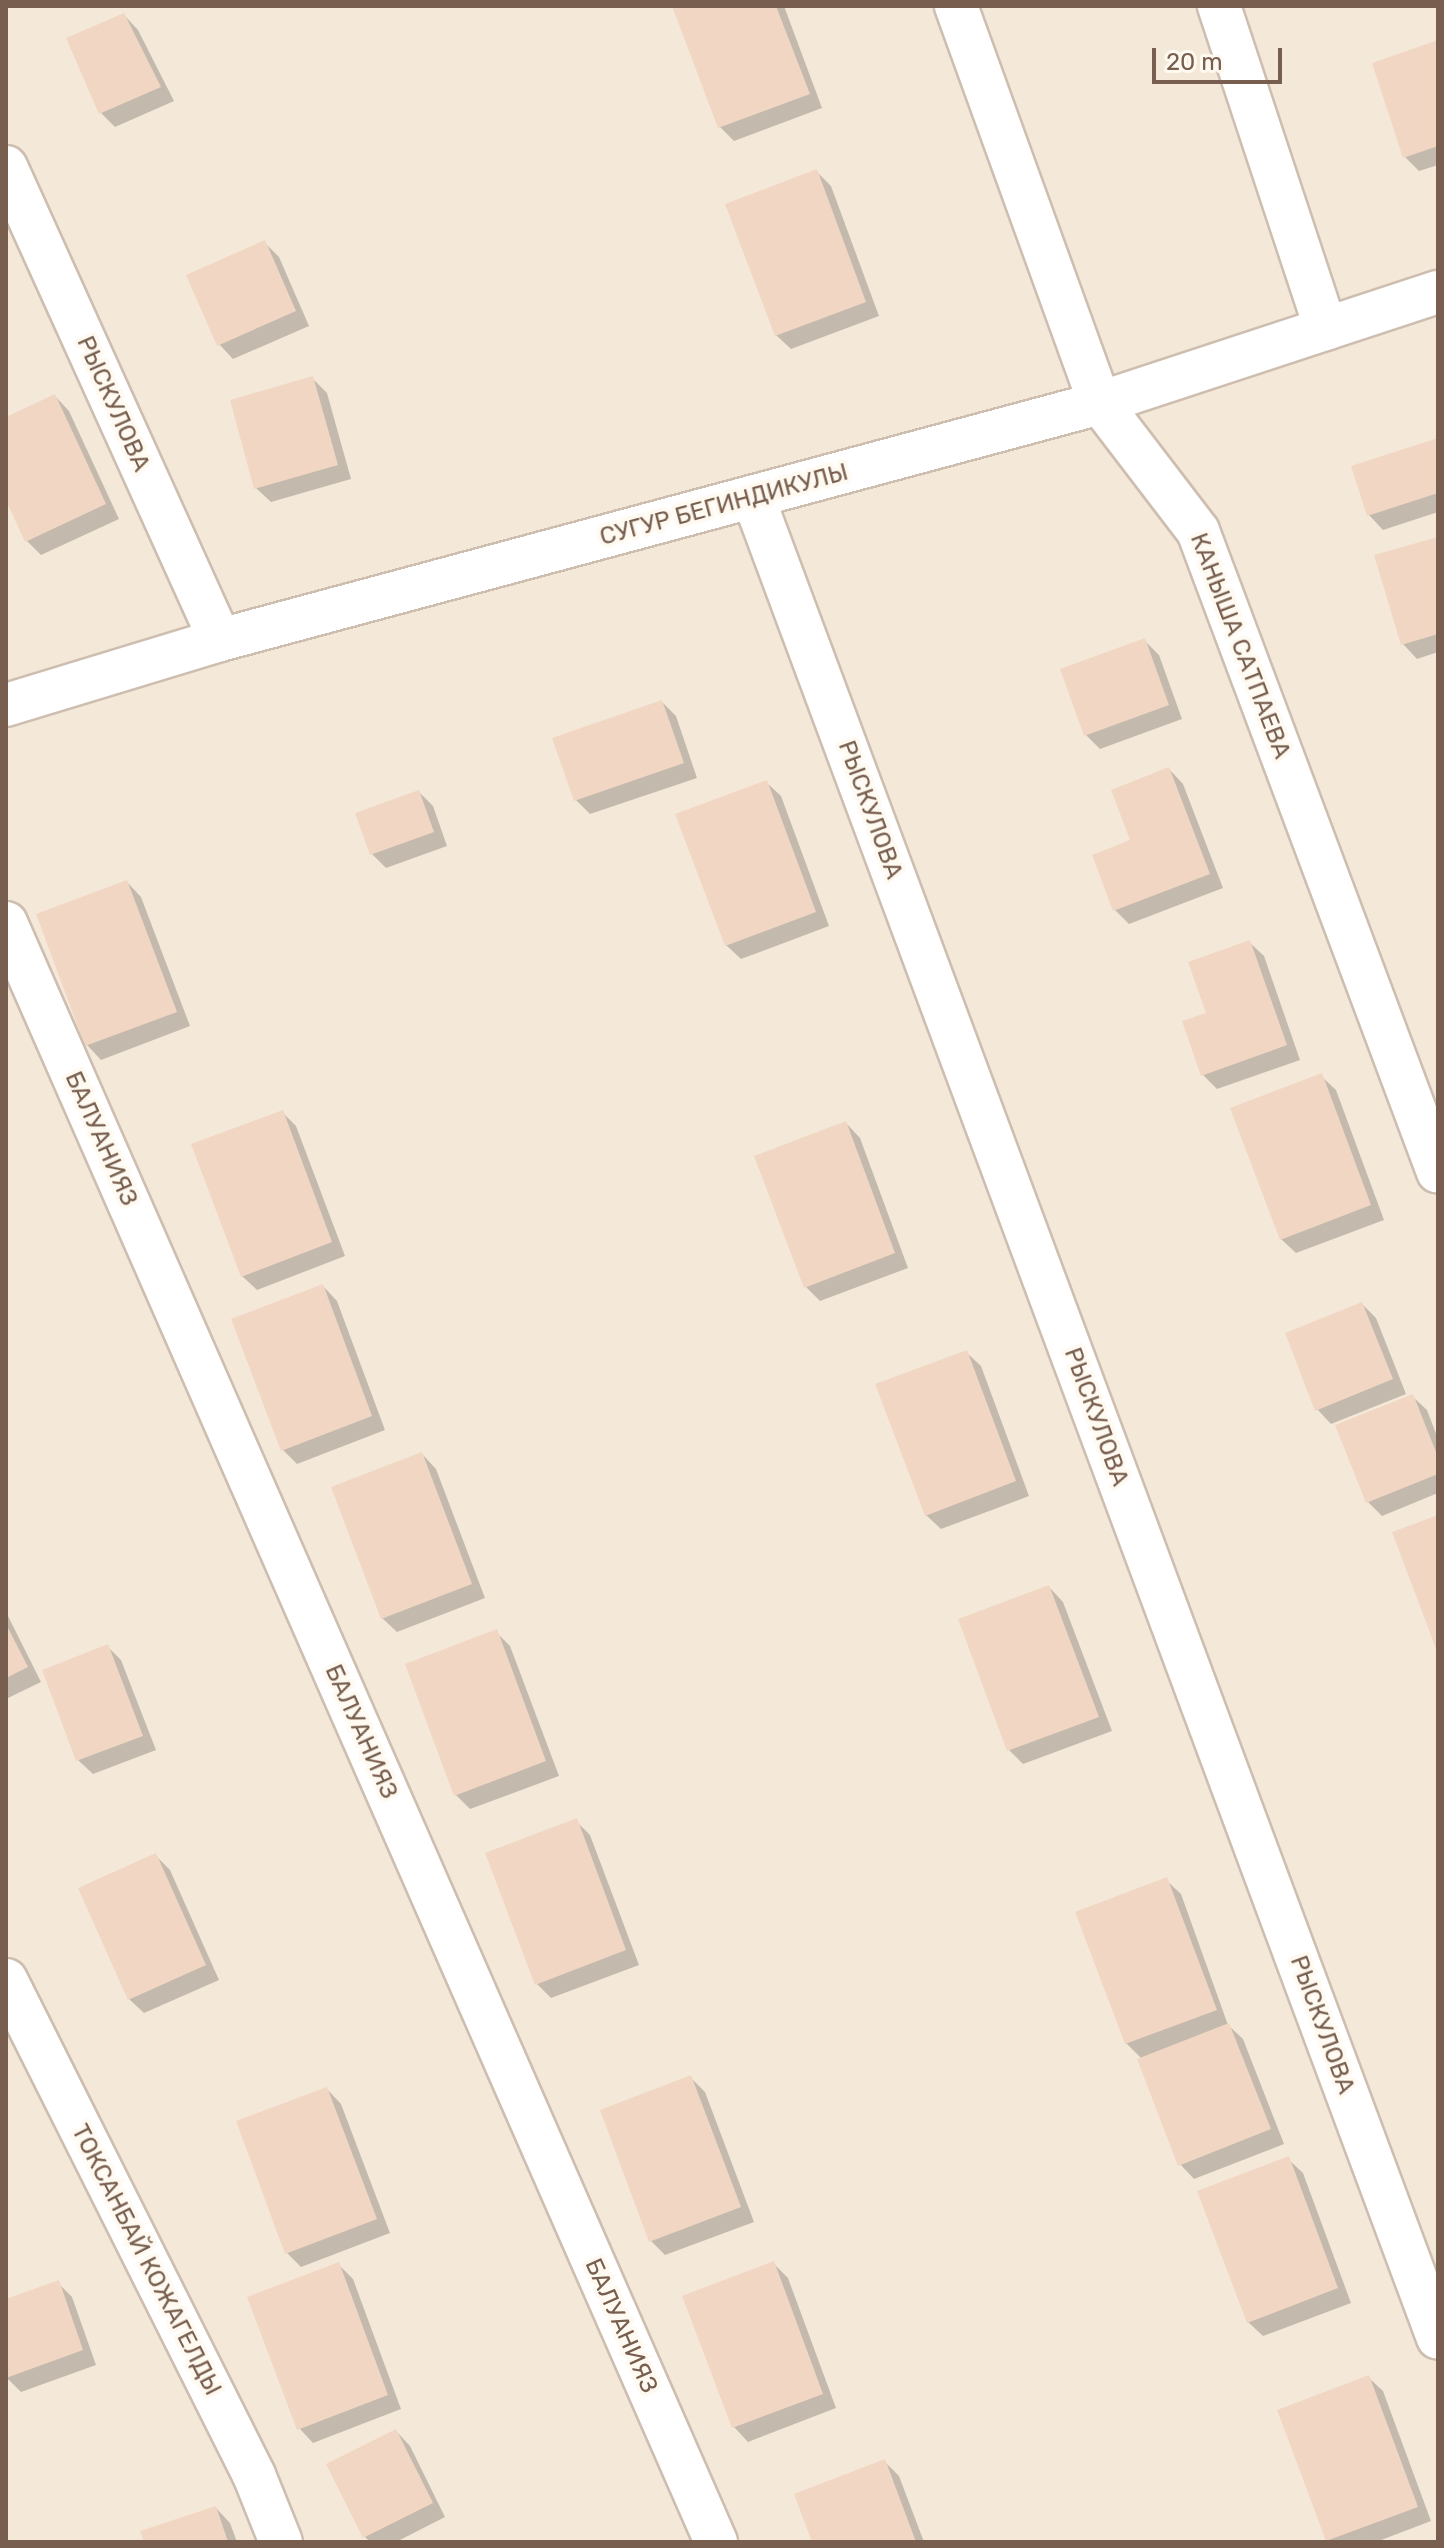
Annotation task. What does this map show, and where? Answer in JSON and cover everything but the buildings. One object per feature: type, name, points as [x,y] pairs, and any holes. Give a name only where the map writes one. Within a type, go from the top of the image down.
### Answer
[{"type":"street","name":"КАНЫША САТПАЕВА","points":[[956,6],[1100,403],[1198,531],[1438,1172]]},
{"type":"street","points":[[1219,6],[1326,329]]},
{"type":"street","name":"РЫСКУЛОВА","points":[[6,167],[220,640]]},
{"type":"street","name":"СУГУР БЕГИНДИКУЛЫ","points":[[6,705],[220,640],[1100,403],[1438,292]]},
{"type":"street","name":"РЫСКУЛОВА","points":[[753,497],[1438,2338]]},
{"type":"street","name":"БАЛУАНИЯЗ","points":[[6,923],[716,2542]]},
{"type":"street","name":"ТОКСАНБАЙ КОЖАГЕЛДЫ","points":[[6,1980],[254,2475],[281,2542]]},
{"type":"shaded area","points":[[6,6],[1438,6],[1438,2542],[6,2542]]}]
